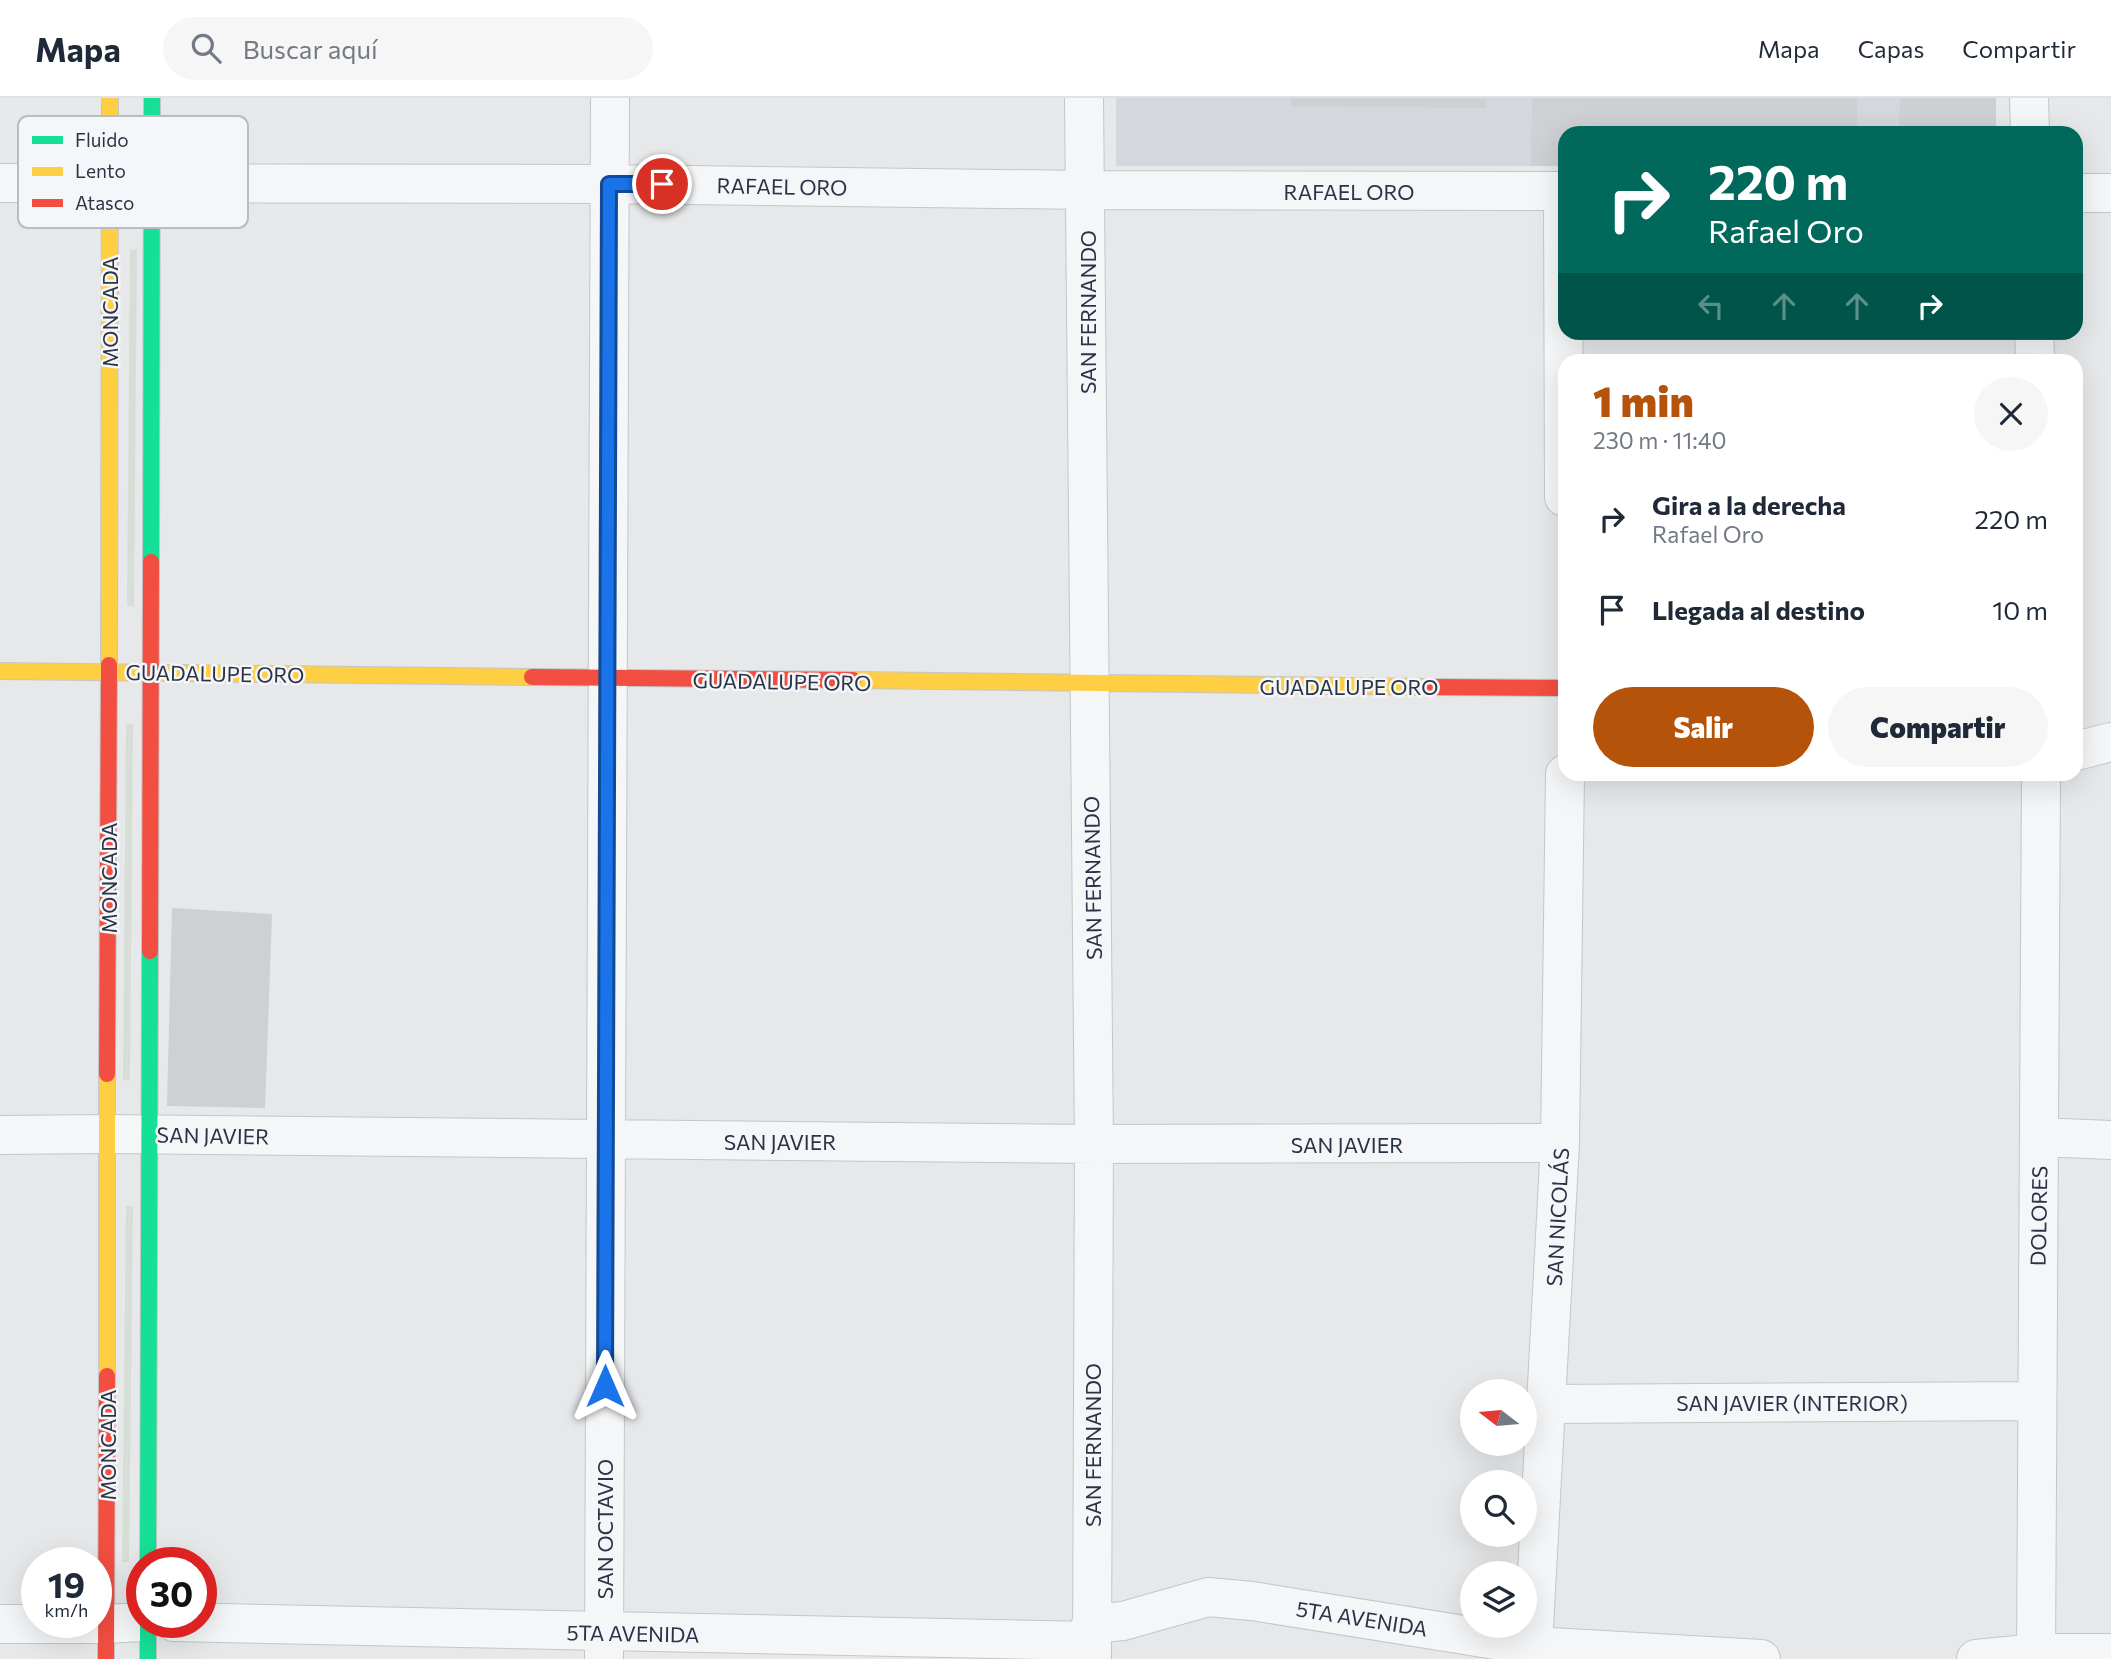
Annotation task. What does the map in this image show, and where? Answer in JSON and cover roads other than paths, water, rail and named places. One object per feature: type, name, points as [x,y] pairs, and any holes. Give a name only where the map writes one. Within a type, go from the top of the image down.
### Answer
[{"type":"street","name":"MONCADA","points":[[110,98],[110,116]]},
{"type":"street","name":"MONCADA","points":[[152,98],[152,116]]},
{"type":"street","name":"SAN OCTAVIO","points":[[604,1646],[610,98]]},
{"type":"street","name":"SAN FERNANDO","points":[[1084,98],[1087,190],[1094,1144],[1091,1641]]},
{"type":"street","points":[[2029,98],[2030,126]]},
{"type":"street","name":"RAFAEL ORO","points":[[248,182],[1087,190],[1558,191]]},
{"type":"street","name":"RAFAEL ORO","points":[[0,183],[18,183]]},
{"type":"street","points":[[2083,193],[2111,193]]},
{"type":"street","name":"MONCADA","points":[[110,228],[107,1134],[118,1635]]},
{"type":"street","name":"MONCADA","points":[[148,1547],[152,228]]},
{"type":"street","name":"GUADALUPE ORO","points":[[0,671],[1558,688]]},
{"type":"street","points":[[2083,749],[2111,742]]},
{"type":"street","name":"SAN NICOLÁS","points":[[1531,1652],[1560,1143],[1565,781]]},
{"type":"street","name":"DOLORES","points":[[2036,1656],[2041,781]]},
{"type":"street","name":"SAN JAVIER","points":[[0,1135],[1094,1144],[1560,1143]]},
{"type":"street","points":[[2039,1137],[2111,1140]]},
{"type":"street","name":"SAN JAVIER (INTERIOR)","points":[[1547,1404],[2036,1401]]},
{"type":"street","name":"5TA AVENIDA","points":[[217,1624],[604,1646],[1091,1641],[1123,1621],[1208,1597],[1252,1601],[1531,1652],[1761,1659]]},
{"type":"street","points":[[0,1624],[118,1635]]},
{"type":"street","points":[[148,1638],[148,1659]]},
{"type":"street","points":[[1976,1659],[2111,1653]]}]
